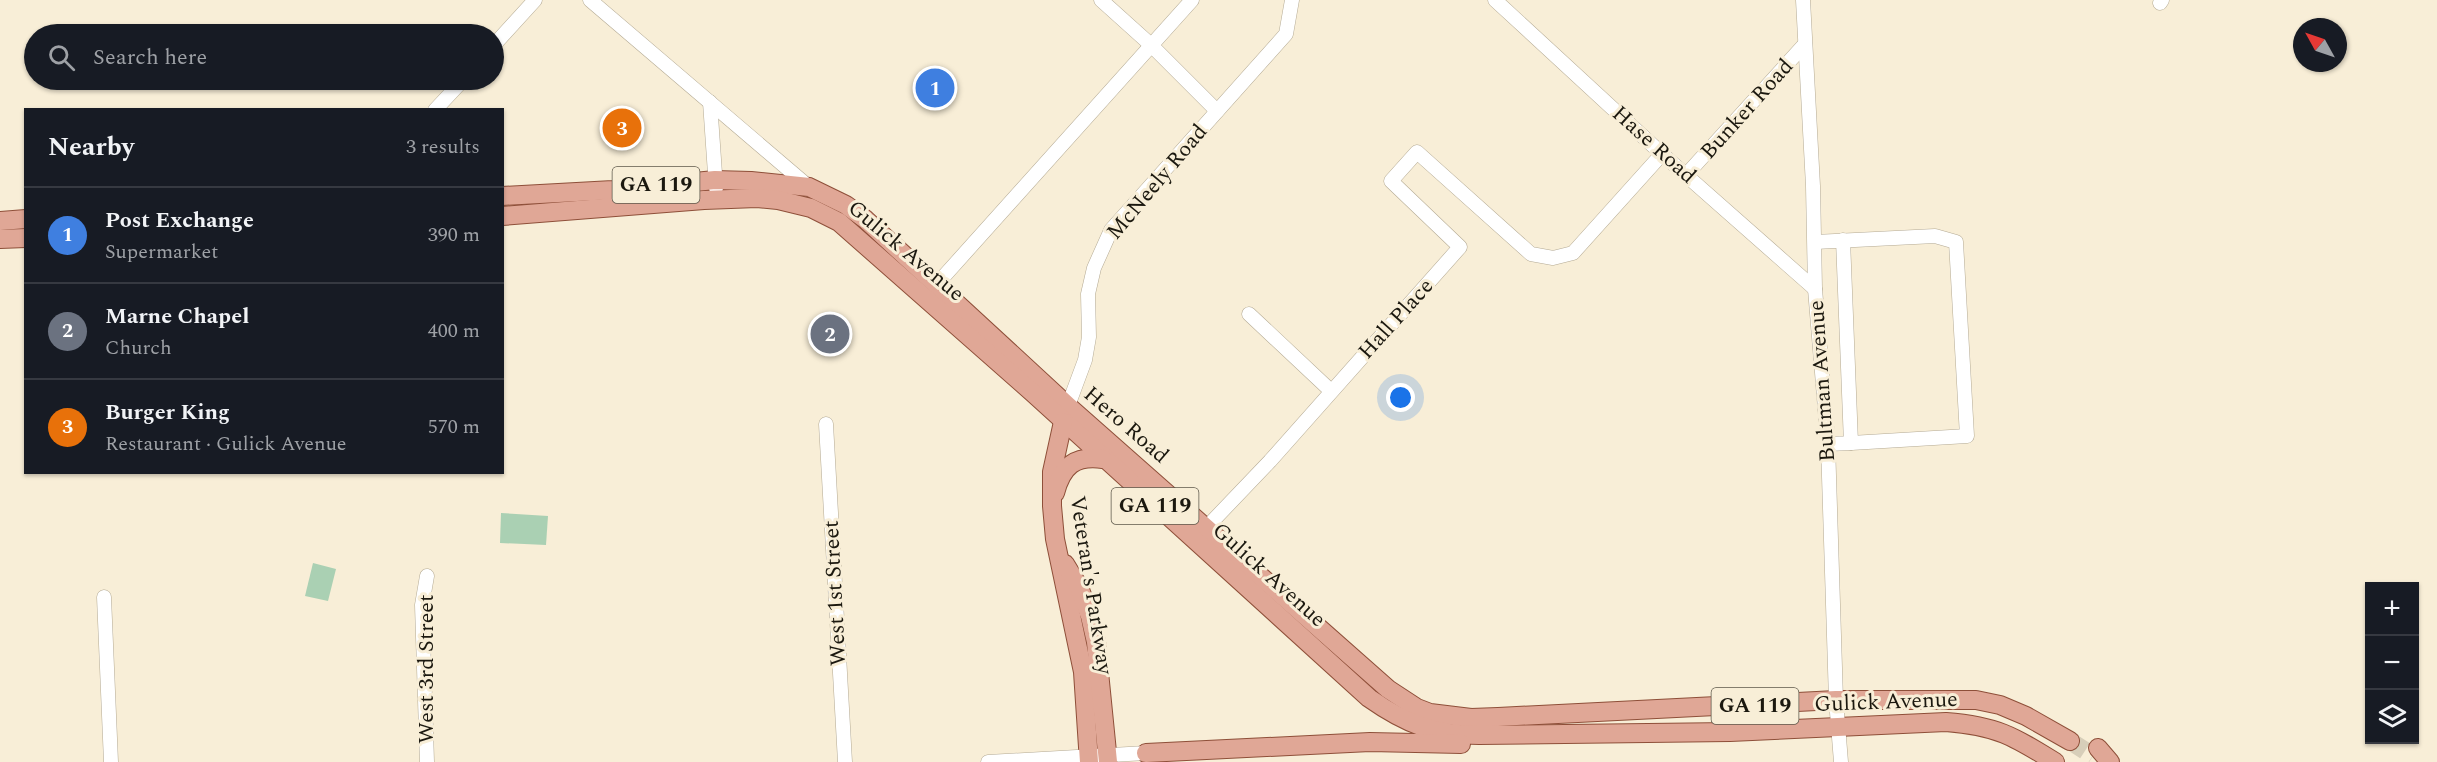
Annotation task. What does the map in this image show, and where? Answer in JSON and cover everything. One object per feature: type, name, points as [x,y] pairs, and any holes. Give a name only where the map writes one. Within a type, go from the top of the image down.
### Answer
[{"type":"main road","name":"GA 119","points":[[504,196],[613,190],[715,180],[808,186]]},
{"type":"main road","name":"Hero Road","points":[[808,186],[846,205],[865,219],[936,284],[1065,414],[1206,528],[1388,689],[1418,708],[1471,718],[1836,700]]},
{"type":"main road","name":"Gulick Avenue","points":[[504,216],[718,200],[778,200],[811,208],[839,222],[1065,414],[1103,459],[1369,698],[1394,715],[1423,729],[1453,735],[1730,732],[1946,722],[1996,729],[2019,740],[2064,744]]},
{"type":"main road","points":[[0,221],[24,219]]},
{"type":"main road","points":[[0,239],[24,238]]},
{"type":"main road","name":"Veteran's Parkway","points":[[1065,414],[1052,472],[1052,506],[1083,672],[1089,759]]},
{"type":"main road","points":[[1052,506],[1058,483],[1069,465],[1081,457],[1103,459]]},
{"type":"main road","points":[[1059,552],[1079,587],[1090,616],[1096,642],[1108,759]]},
{"type":"main road","name":"GA 119","points":[[1836,700],[1976,700],[2000,705],[2026,716],[2064,744]]},
{"type":"main road","points":[[1146,753],[1370,742],[1458,744],[1535,740],[1564,734]]},
{"type":"street","points":[[504,34],[535,0]]},
{"type":"street","points":[[590,0],[808,186]]},
{"type":"street","points":[[1101,0],[1151,45],[1217,111]]},
{"type":"street","points":[[936,284],[1192,0]]},
{"type":"street","name":"McNeely Road","points":[[1065,414],[1085,360],[1089,337],[1088,294],[1101,249],[1116,224],[1286,34],[1292,0]]},
{"type":"street","name":"Hase Road","points":[[1495,0],[1662,154],[1815,289]]},
{"type":"street","name":"Bultman Avenue","points":[[1803,0],[1815,242],[1815,289],[1827,444],[1836,700],[1841,762]]},
{"type":"street","name":"Bunker Road","points":[[1687,174],[1805,44]]},
{"type":"street","points":[[437,108],[454,90]]},
{"type":"street","points":[[710,102],[718,200]]},
{"type":"street","name":"Hall Place","points":[[1206,528],[1270,461],[1460,247],[1391,181],[1417,152],[1530,254],[1554,258],[1573,253],[1662,154]]},
{"type":"street","points":[[1815,242],[1935,236],[1956,243],[1967,436],[1827,444]]},
{"type":"street","points":[[1843,240],[1851,443]]},
{"type":"street","points":[[1249,314],[1331,391]]},
{"type":"street","name":"West 1st Street","points":[[826,424],[845,762]]},
{"type":"street","name":"West 3rd Street","points":[[427,576],[422,605],[427,762]]},
{"type":"street","points":[[104,597],[111,762]]},
{"type":"street","points":[[988,762],[1108,759],[1146,753]]},
{"type":"green space","points":[[501,513],[548,516],[546,545],[500,543]]},
{"type":"green space","points":[[313,563],[336,569],[328,601],[305,596]]},
{"type":"tunnel","points":[[2070,741],[2093,756]]},
{"type":"place","name":"Post Exchange","points":[[935,88]]},
{"type":"place","name":"Burger King","points":[[622,128]]},
{"type":"place","name":"Marne Chapel","points":[[830,334]]}]
